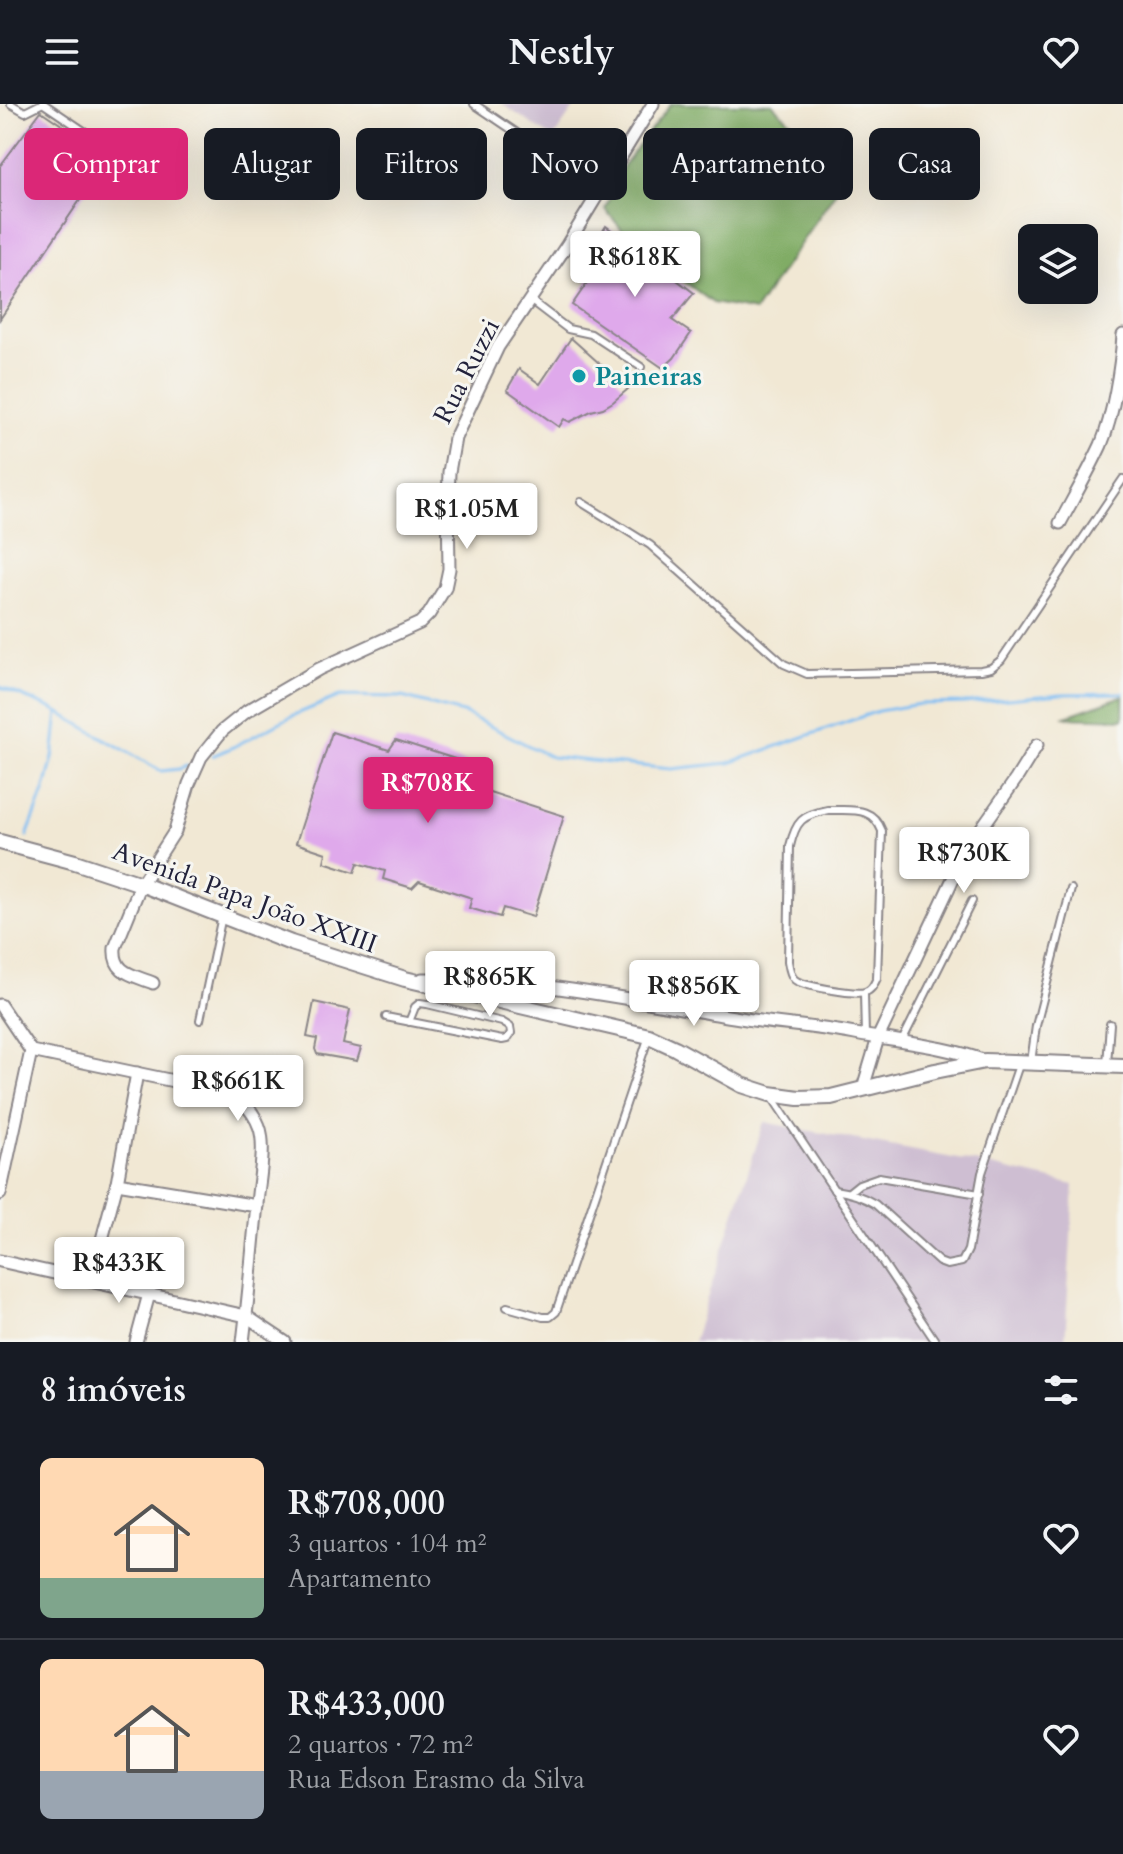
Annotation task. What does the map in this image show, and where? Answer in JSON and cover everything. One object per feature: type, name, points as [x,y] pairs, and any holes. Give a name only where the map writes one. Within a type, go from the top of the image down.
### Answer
[{"type":"street","name":"Rua Ruzzi","points":[[627,146],[653,104]]},
{"type":"street","name":"Rua Ruzzi","points":[[153,983],[121,970],[114,958],[115,948],[141,884],[175,831],[201,757],[222,731],[247,711],[319,669],[420,623],[437,603],[445,588],[449,569],[449,472],[455,438],[498,347],[594,200]]},
{"type":"street","points":[[1060,523],[1102,443],[1122,358],[1123,335]]},
{"type":"street","points":[[863,1088],[871,1037],[960,864],[1037,745]]},
{"type":"street","name":"Avenida Papa João XXIII","points":[[0,842],[141,884],[291,943],[405,979],[649,1036],[742,1085],[770,1094],[799,1098],[831,1097],[985,1061],[1123,1066]]},
{"type":"street","points":[[405,979],[456,978],[559,989],[902,1041],[964,1053],[985,1061]]},
{"type":"street","points":[[0,1005],[31,1051],[226,1092],[240,1098],[253,1113],[261,1129],[261,1157],[243,1342]]},
{"type":"street","points":[[0,1194],[31,1051]]},
{"type":"street","points":[[91,1281],[117,1183],[137,1073]]},
{"type":"street","points":[[117,1183],[257,1206]]},
{"type":"street","points":[[0,1261],[246,1316],[285,1342]]},
{"type":"street","points":[[136,1342],[149,1294]]},
{"type":"lane","points":[[11,104],[25,112],[42,104],[78,128]]},
{"type":"lane","points":[[474,104],[510,128]]},
{"type":"lane","points":[[530,300],[568,329],[591,334],[641,367]]},
{"type":"lane","points":[[581,502],[650,545],[784,664],[807,674],[981,670],[991,668],[1001,660],[1123,479]]},
{"type":"lane","points":[[828,810],[864,811],[873,815],[882,831],[877,978],[873,987],[864,993],[802,983],[794,979],[790,971],[790,846],[794,830],[801,820],[813,813],[828,810]]},
{"type":"lane","points":[[834,1190],[864,1197],[875,1204],[939,1262],[947,1265],[962,1262],[968,1250],[982,1173],[1025,1062],[1071,889]]},
{"type":"lane","points":[[902,1041],[972,901]]},
{"type":"lane","points":[[200,1020],[222,916]]},
{"type":"lane","points":[[864,993],[871,1037]]},
{"type":"lane","points":[[386,1017],[409,1022],[502,1040],[511,1033],[510,1027],[502,1022],[420,1003],[409,1022]]},
{"type":"lane","points":[[1107,1065],[1110,1024]]},
{"type":"lane","points":[[507,1307],[543,1317],[550,1317],[556,1312],[649,1036]]},
{"type":"lane","points":[[770,1094],[936,1342]]},
{"type":"lane","points":[[849,1192],[859,1184],[879,1177],[979,1194]]},
{"type":"shaded area","points":[[502,104],[577,104],[560,128],[538,128]]},
{"type":"shaded area","points":[[764,1122],[979,1163],[1074,1185],[1065,1342],[693,1342]]},
{"type":"green space","points":[[671,104],[772,104],[797,128],[653,128]]},
{"type":"green space","points":[[643,140],[643,200],[830,200],[755,311],[713,303],[633,243],[605,209],[609,200],[627,200],[627,161]]},
{"type":"green space","points":[[1123,696],[1123,719],[1063,717]]},
{"type":"building","points":[[41,111],[66,128],[28,128]]},
{"type":"building","points":[[24,134],[24,200],[80,200],[0,319],[0,166]]},
{"type":"building","points":[[606,226],[694,293],[672,320],[691,333],[663,368],[572,305],[596,264],[589,254]]},
{"type":"building","name":"Paineiras","points":[[571,338],[628,389],[603,408],[570,422],[564,419],[559,427],[507,390],[519,369],[540,384]]},
{"type":"building","points":[[332,732],[389,750],[396,740],[480,767],[474,787],[564,816],[533,917],[503,908],[500,917],[469,908],[472,898],[419,881],[412,888],[383,879],[385,871],[358,863],[355,872],[324,862],[326,853],[296,843]]},
{"type":"building","points":[[314,1002],[350,1010],[343,1044],[361,1048],[357,1061],[317,1054],[317,1039],[307,1037]]},
{"type":"waterway","points":[[0,687],[51,708],[161,771],[187,766]]},
{"type":"waterway","points":[[212,756],[340,696],[402,697],[466,714],[551,757],[671,769],[729,763],[878,711],[920,704],[1123,693]]},
{"type":"waterway","points":[[27,836],[53,758],[58,712]]},
{"type":"place","name":"Paineiras","points":[[579,376]]}]
